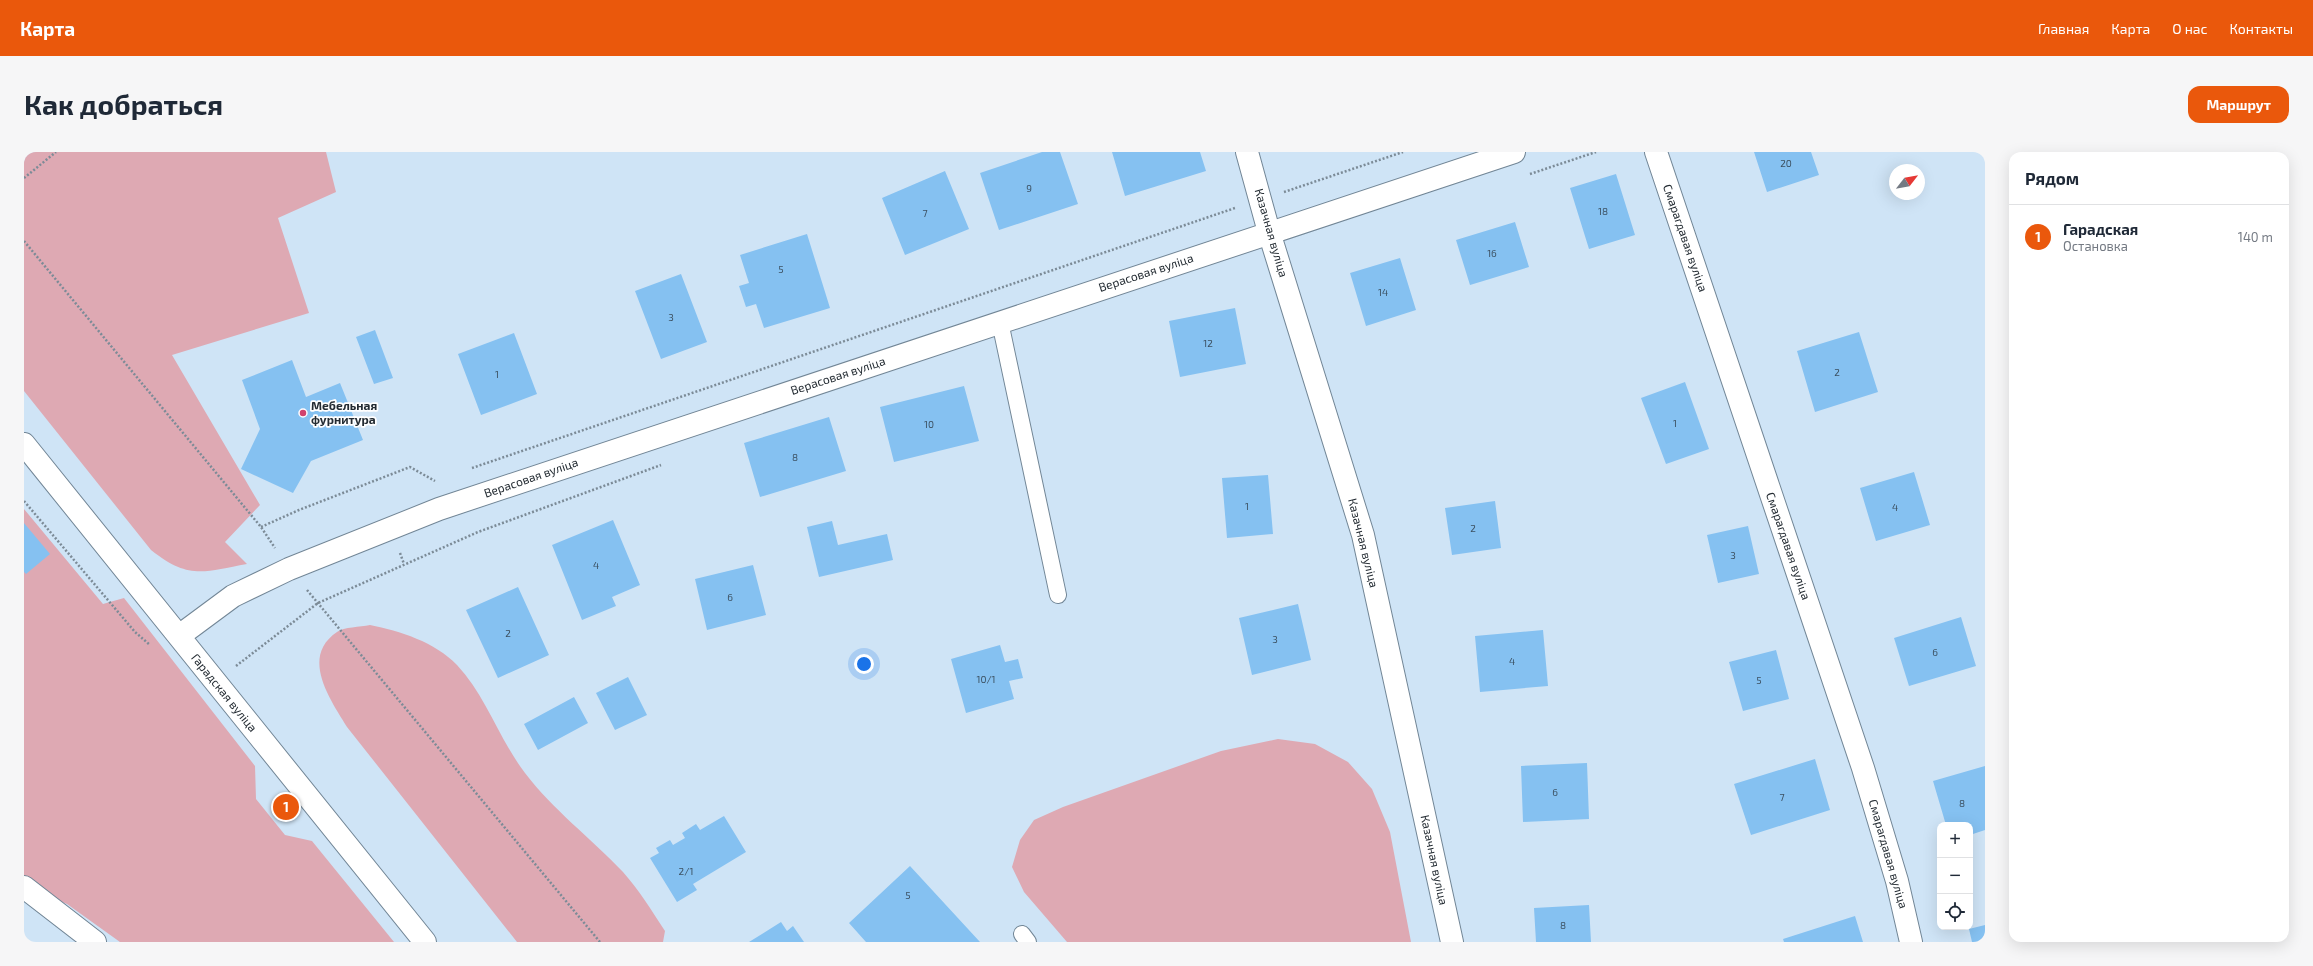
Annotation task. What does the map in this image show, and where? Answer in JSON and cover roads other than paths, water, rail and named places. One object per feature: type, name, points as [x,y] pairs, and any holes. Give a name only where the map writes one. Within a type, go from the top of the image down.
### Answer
[{"type":"street","name":"Казачная вуліца","points":[[1247,152],[1269,232],[1363,535],[1452,942]]},
{"type":"street","name":"Верасовая вуліца","points":[[179,636],[233,596],[289,569],[439,510],[536,476],[1514,152]]},
{"type":"street","name":"Смарагдавая вуліца","points":[[1656,152],[1863,768],[1897,881],[1911,942]]},
{"type":"street","name":"Гарадская вуліца","points":[[24,444],[425,942]]},
{"type":"street","points":[[24,887],[95,942]]},
{"type":"lane","points":[[1000,322],[1058,595]]},
{"type":"place","name":"Мебельная фурнитура","points":[[303,413]]},
{"type":"place","name":"Гарадская","points":[[286,807]]}]
